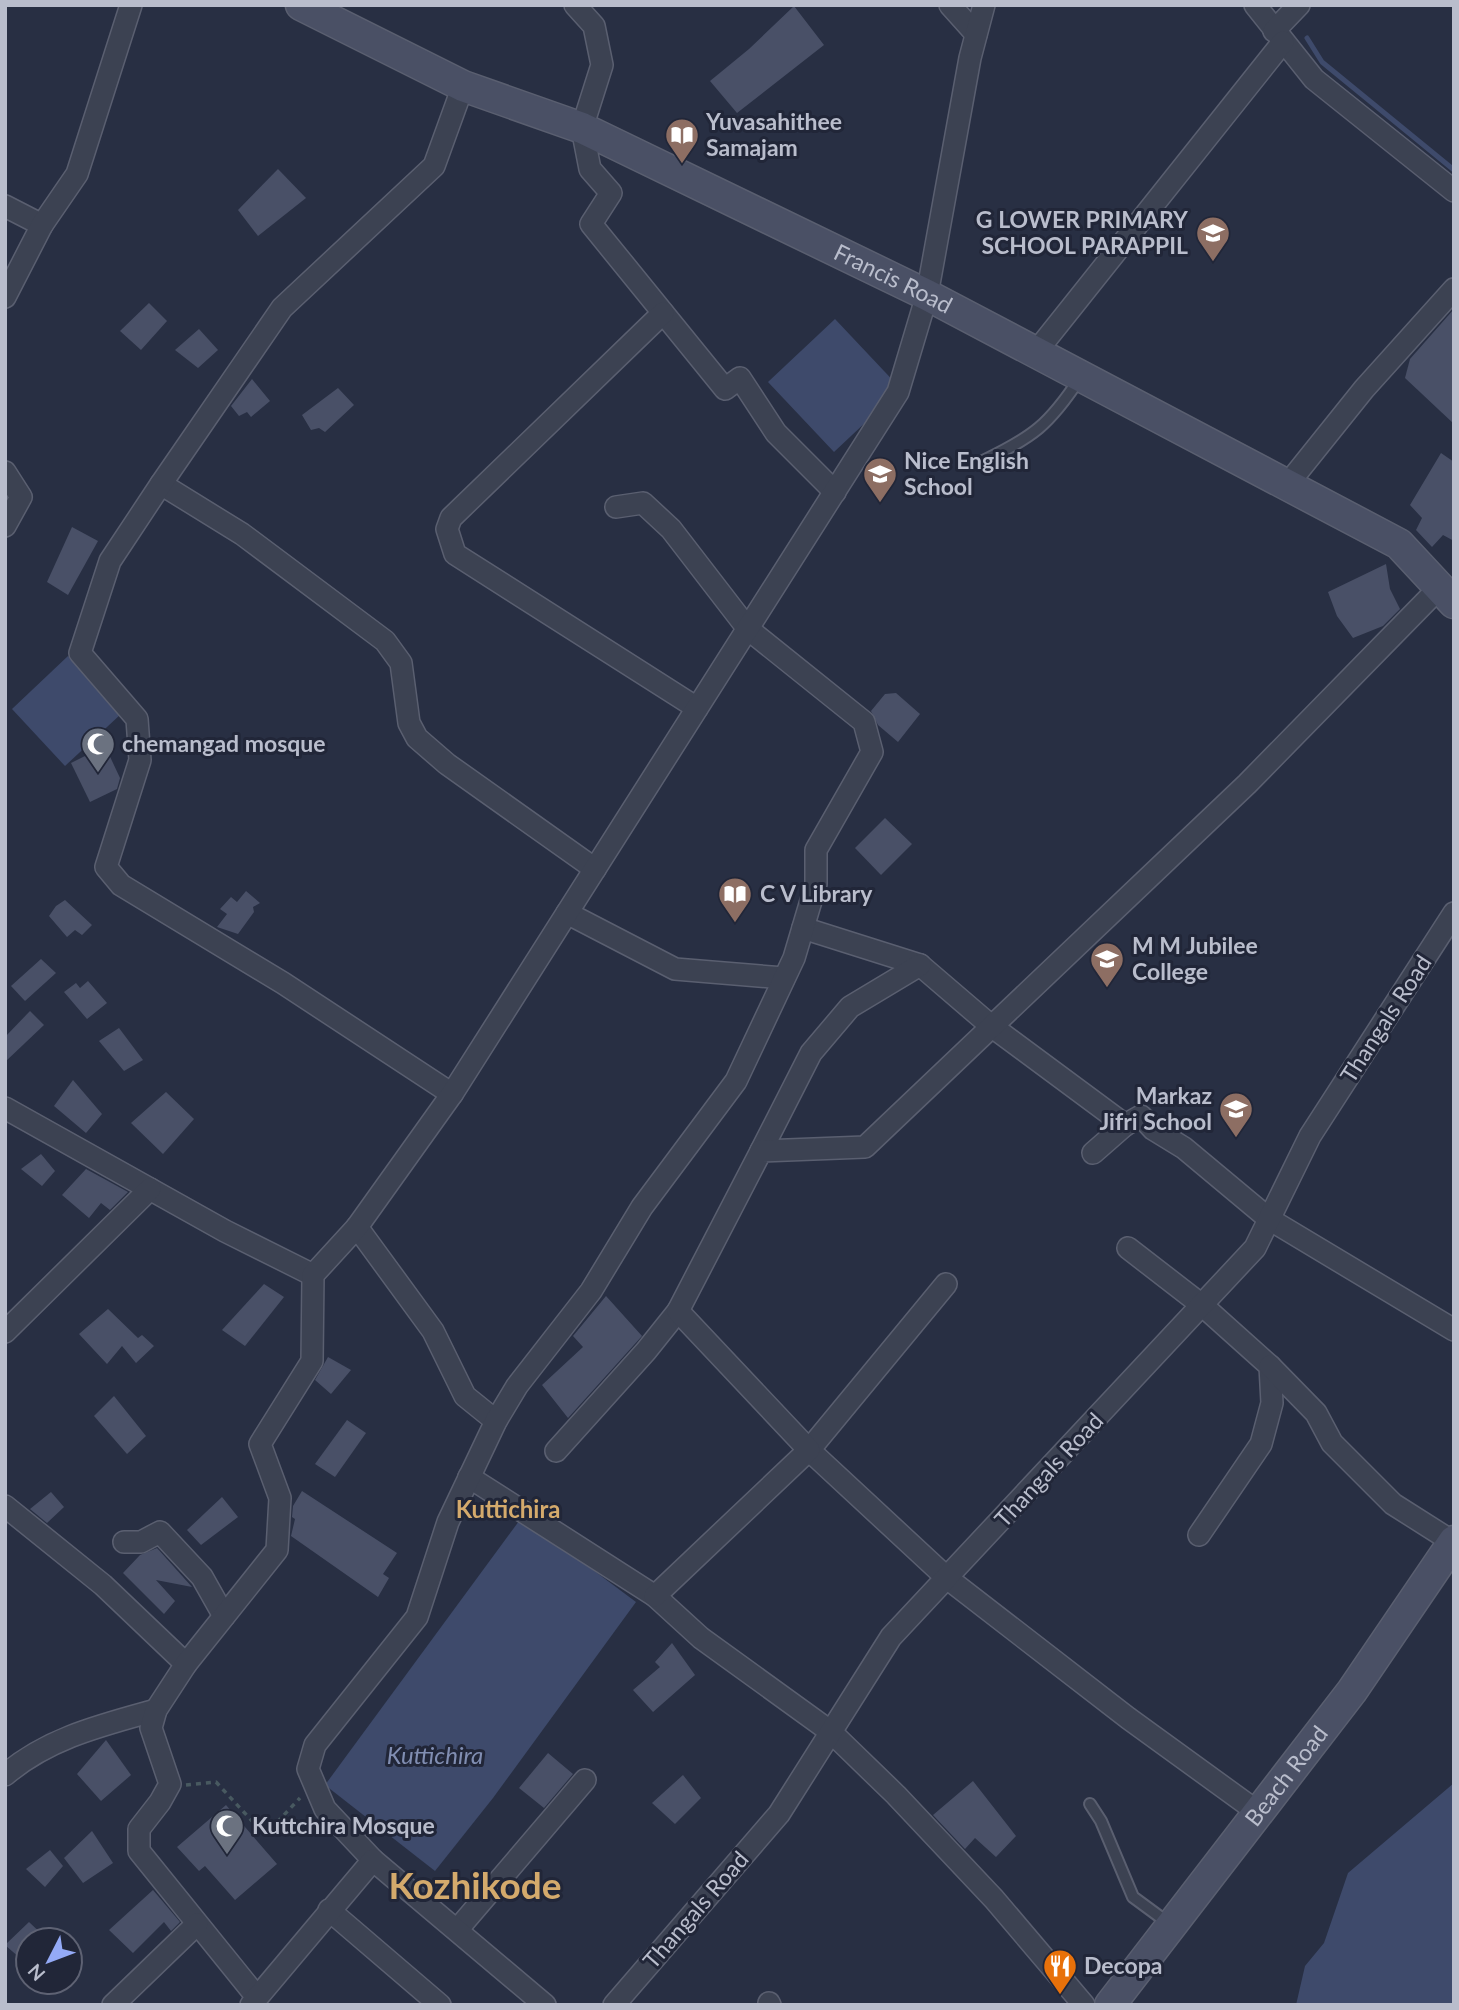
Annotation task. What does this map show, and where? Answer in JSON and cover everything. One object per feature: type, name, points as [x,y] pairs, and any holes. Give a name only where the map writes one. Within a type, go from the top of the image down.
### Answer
[{"type":"main road","name":"Francis Road","points":[[301,5],[463,86],[582,128],[927,295],[1399,544],[1447,594]]},
{"type":"main road","name":"Beach Road","points":[[1110,2005],[1352,1691],[1453,1542]]},
{"type":"street","points":[[5,297],[42,225],[77,174],[131,5]]},
{"type":"street","points":[[575,5],[594,26],[602,65],[582,128],[590,169],[611,193],[591,224],[726,389],[740,378],[776,433],[835,492]]},
{"type":"street","points":[[950,5],[976,34]]},
{"type":"street","points":[[373,1860],[253,2001],[197,1924],[139,1852],[138,1829],[160,1802],[170,1784],[151,1728],[156,1710],[186,1664],[276,1550],[281,1498],[260,1444],[312,1361],[313,1275],[357,1227],[452,1094],[898,392],[927,295],[951,155],[984,5]]},
{"type":"street","points":[[1255,5],[1314,79],[1454,191]]},
{"type":"street","points":[[1036,352],[1299,5]]},
{"type":"street","points":[[452,1094],[283,984],[121,885],[106,867],[139,760],[137,719],[80,653],[110,561],[161,484],[282,308],[435,166],[463,86]]},
{"type":"street","points":[[5,206],[42,225]]},
{"type":"street","points":[[1287,485],[1364,389],[1454,289]]},
{"type":"street","points":[[663,313],[451,518],[447,529],[455,554],[697,708]]},
{"type":"street","points":[[5,472],[21,497],[5,526]]},
{"type":"street","points":[[161,484],[242,534],[386,641],[401,663],[409,723],[417,737],[447,764],[595,869]]},
{"type":"street","points":[[545,2005],[373,1860],[325,1809],[308,1769],[316,1745],[417,1616],[448,1522],[496,1421],[517,1387],[591,1291],[642,1207],[736,1081],[785,978],[803,928],[816,884],[816,850],[872,752],[864,722],[748,629],[671,529],[643,503],[616,507]]},
{"type":"street","points":[[761,1151],[865,1147],[990,1025],[1447,594]]},
{"type":"street","points":[[567,914],[675,969],[785,978]]},
{"type":"street","name":"Thangals Road","points":[[614,2005],[779,1814],[891,1637],[1255,1248],[1310,1136],[1451,926]]},
{"type":"street","points":[[803,928],[920,965],[990,1025],[1125,1125]]},
{"type":"street","points":[[556,1451],[646,1351],[678,1311],[811,1053],[850,1007],[920,965]]},
{"type":"street","points":[[5,1108],[313,1275]]},
{"type":"street","points":[[1093,1153],[1125,1125],[1141,1116],[1153,1129],[1184,1148],[1269,1219],[1454,1330]]},
{"type":"street","points":[[5,1332],[150,1189]]},
{"type":"street","points":[[357,1227],[433,1331],[465,1396],[496,1421]]},
{"type":"street","points":[[1128,1248],[1203,1306],[1270,1366],[1316,1413],[1332,1443],[1393,1504],[1453,1542]]},
{"type":"street","points":[[655,1596],[809,1450],[946,1284]]},
{"type":"street","points":[[678,1311],[809,1450],[947,1578],[1128,1718],[1259,1813]]},
{"type":"street","points":[[1199,1535],[1261,1444],[1272,1403],[1270,1366]]},
{"type":"street","points":[[469,1477],[655,1596],[701,1638],[831,1732],[896,1795],[994,1899],[1084,2005]]},
{"type":"street","points":[[5,1506],[103,1585],[186,1664]]},
{"type":"street","points":[[124,1542],[141,1542],[160,1532],[202,1577],[224,1616]]},
{"type":"street","points":[[10,1766],[32,1753],[88,1729],[156,1710]]},
{"type":"street","points":[[457,1930],[585,1780]]},
{"type":"street","points":[[330,1910],[440,2005]]},
{"type":"street","points":[[113,2005],[197,1924]]},
{"type":"lane","points":[[983,461],[1028,439],[1060,408],[1081,377]]},
{"type":"lane","points":[[1090,1804],[1101,1821],[1133,1897],[1173,1926]]},
{"type":"path","points":[[170,1784],[216,1782],[265,1835],[315,1786]]},
{"type":"water","points":[[835,319],[901,389],[834,452],[768,382]]},
{"type":"water","points":[[68,656],[121,714],[65,766],[12,709]]},
{"type":"water","name":"Kuttichira","points":[[522,1517],[636,1602],[493,1798],[435,1871],[325,1785]]},
{"type":"water","points":[[1454,1783],[1454,2005],[1296,2005],[1305,1966],[1324,1943],[1348,1873]]},
{"type":"building","points":[[794,6],[824,45],[737,113],[710,81],[749,49]]},
{"type":"building","points":[[278,169],[306,198],[258,236],[238,210]]},
{"type":"building","points":[[149,303],[167,321],[141,350],[120,331]]},
{"type":"building","points":[[1454,309],[1454,424],[1405,378],[1410,359]]},
{"type":"building","points":[[199,329],[218,350],[198,368],[175,350]]},
{"type":"building","points":[[252,379],[270,401],[251,417],[247,412],[239,416],[231,406]]},
{"type":"building","points":[[338,388],[354,405],[325,432],[319,428],[311,430],[302,415]]},
{"type":"building","points":[[1441,453],[1454,462],[1454,541],[1443,535],[1432,547],[1416,530],[1422,518],[1410,505]]},
{"type":"building","points":[[72,527],[98,541],[68,595],[47,582]]},
{"type":"building","points":[[1386,564],[1390,589],[1400,609],[1383,626],[1353,638],[1337,616],[1328,592]]},
{"type":"building","points":[[896,693],[920,714],[898,742],[878,725],[871,711],[885,694]]},
{"type":"building","name":"chemangad mosque","points":[[105,746],[120,778],[117,789],[90,802],[71,763]]},
{"type":"building","points":[[885,818],[912,844],[881,875],[855,848]]},
{"type":"building","points":[[246,891],[260,903],[253,907],[254,912],[238,934],[217,927],[227,914],[220,909],[231,897],[237,902]]},
{"type":"building","points":[[65,900],[92,925],[82,935],[75,930],[67,937],[49,916],[56,906]]},
{"type":"building","points":[[41,959],[56,973],[25,1001],[11,986]]},
{"type":"building","points":[[88,981],[107,1003],[87,1019],[64,992],[76,983],[80,988]]},
{"type":"building","points":[[30,1011],[44,1025],[5,1062],[5,1037]]},
{"type":"building","points":[[119,1028],[143,1060],[124,1071],[99,1041]]},
{"type":"building","points":[[73,1080],[102,1114],[86,1133],[54,1106]]},
{"type":"building","points":[[166,1092],[194,1119],[163,1154],[131,1123]]},
{"type":"building","points":[[41,1154],[55,1171],[42,1186],[21,1169]]},
{"type":"building","points":[[86,1169],[128,1192],[110,1210],[101,1203],[89,1218],[62,1195]]},
{"type":"building","points":[[264,1284],[284,1297],[245,1346],[222,1330]]},
{"type":"building","points":[[606,1296],[642,1336],[568,1418],[542,1385],[583,1347],[573,1336]]},
{"type":"building","points":[[108,1309],[138,1338],[142,1335],[154,1346],[136,1363],[122,1346],[107,1364],[79,1334]]},
{"type":"building","points":[[328,1357],[351,1370],[331,1394],[315,1380]]},
{"type":"building","points":[[114,1396],[146,1436],[127,1454],[94,1416]]},
{"type":"building","points":[[347,1420],[366,1433],[335,1477],[315,1464]]},
{"type":"building","points":[[302,1491],[397,1553],[383,1574],[389,1578],[378,1597],[291,1536],[295,1519],[292,1517],[293,1506]]},
{"type":"building","points":[[51,1492],[64,1507],[47,1523],[30,1509]]},
{"type":"building","points":[[222,1497],[238,1517],[201,1545],[187,1530]]},
{"type":"building","points":[[157,1548],[192,1587],[156,1580],[175,1601],[164,1614],[123,1573],[140,1555]]},
{"type":"building","points":[[672,1643],[695,1675],[653,1712],[633,1690],[660,1667],[655,1662]]},
{"type":"building","points":[[106,1740],[131,1775],[101,1801],[77,1774]]},
{"type":"building","points":[[548,1753],[573,1774],[544,1808],[519,1788]]},
{"type":"building","points":[[683,1775],[701,1798],[675,1824],[652,1803]]},
{"type":"building","points":[[973,1781],[1016,1836],[996,1857],[975,1838],[965,1849],[933,1815]]},
{"type":"building","name":"Kuttchira Mosque","points":[[226,1805],[277,1864],[235,1900],[205,1866],[199,1871],[177,1847]]},
{"type":"building","points":[[92,1831],[113,1863],[83,1883],[64,1858]]},
{"type":"building","points":[[50,1850],[63,1866],[45,1887],[26,1869]]},
{"type":"building","points":[[153,1890],[180,1922],[171,1931],[164,1922],[133,1953],[109,1930]]},
{"type":"building","points":[[14,1936],[14,1953],[5,1945]]},
{"type":"waterway","points":[[1307,38],[1322,62],[1454,170]]},
{"type":"place","name":"Yuvasahithee Samajam","points":[[682,165]]},
{"type":"place","name":"G LOWER PRIMARY SCHOOL PARAPPIL","points":[[1213,263]]},
{"type":"place","name":"Nice English School","points":[[880,504]]},
{"type":"place","name":"chemangad mosque","points":[[98,774]]},
{"type":"place","name":"C V Library","points":[[735,924]]},
{"type":"place","name":"M M Jubilee College","points":[[1107,989]]},
{"type":"place","name":"Markaz Jifri School","points":[[1236,1139]]},
{"type":"place","name":"Kuttchira Mosque","points":[[227,1856]]},
{"type":"place","name":"Decopa","points":[[1060,1996]]},
{"type":"district","name":"Kuttichira","points":[[508,1510]]},
{"type":"district","name":"Kozhikode","points":[[475,1886]]}]
